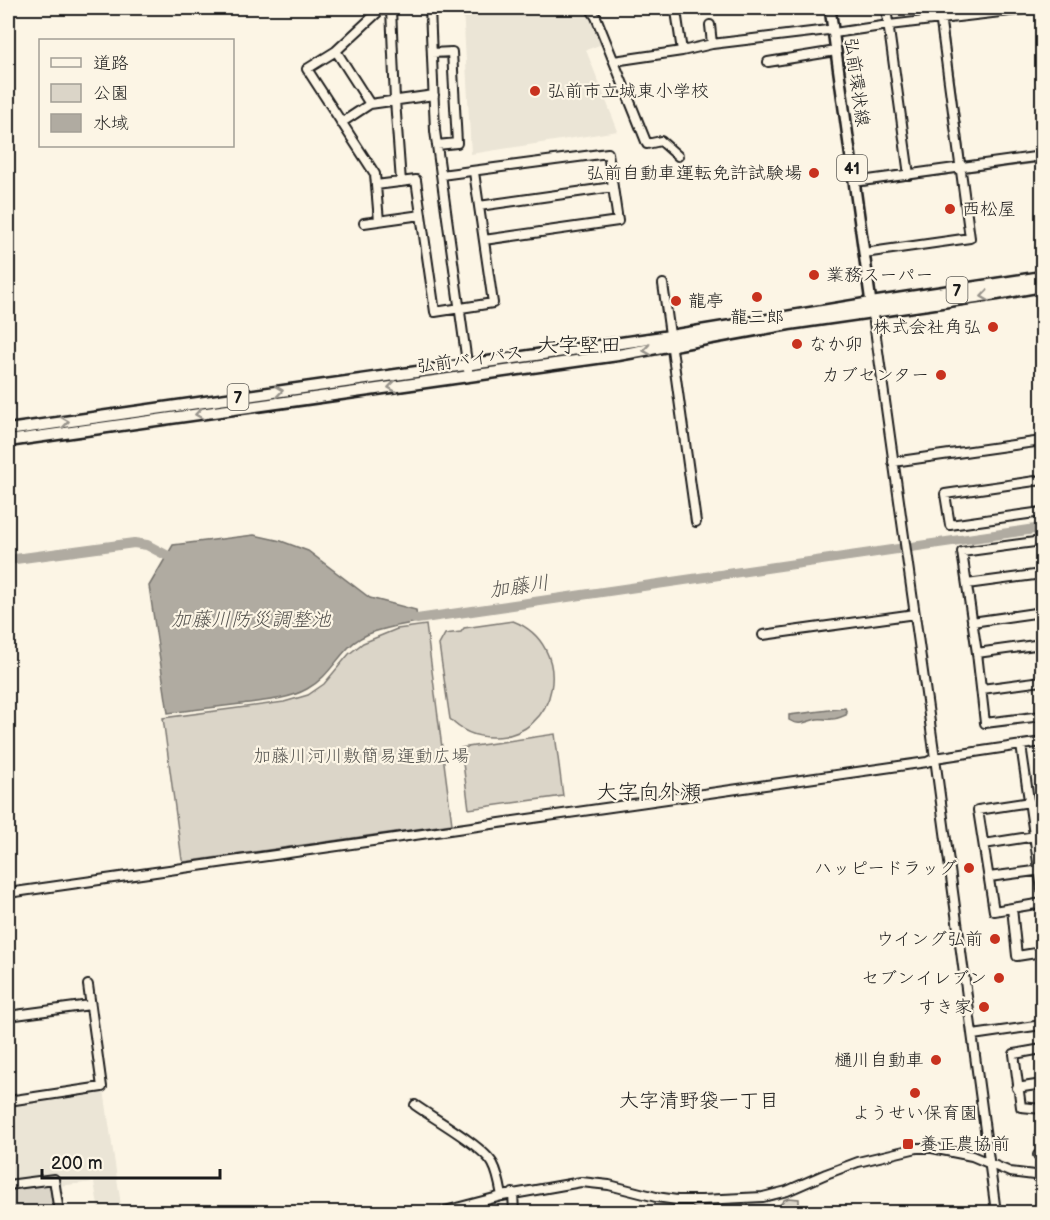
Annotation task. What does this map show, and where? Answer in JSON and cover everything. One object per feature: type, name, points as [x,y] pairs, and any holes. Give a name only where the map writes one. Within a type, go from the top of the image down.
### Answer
[{"type":"highway","name":"弘前バイパス","points":[[8,441],[468,370],[789,324],[1042,277]]},
{"type":"highway","name":"弘前バイパス","points":[[872,307],[997,294],[1042,286]]},
{"type":"highway","name":"弘前バイパス","points":[[8,430],[468,370]]},
{"type":"main road","name":"弘前環状線","points":[[830,8],[872,307]]},
{"type":"street","points":[[379,221],[375,174],[307,69],[336,51],[379,9],[395,8],[394,100],[401,182]]},
{"type":"street","points":[[430,8],[437,145],[468,370]]},
{"type":"street","points":[[590,8],[596,17],[647,144],[661,141],[678,156]]},
{"type":"street","points":[[886,8],[909,175]]},
{"type":"street","points":[[864,253],[970,238],[939,8]]},
{"type":"street","points":[[614,61],[712,44],[828,30],[834,33],[1035,8]]},
{"type":"street","points":[[676,11],[682,51]]},
{"type":"street","points":[[710,25],[712,44]]},
{"type":"street","points":[[336,51],[370,104]]},
{"type":"street","points":[[768,62],[836,51]]},
{"type":"street","points":[[432,53],[452,52],[457,143],[437,145]]},
{"type":"street","points":[[342,123],[370,104],[434,95]]},
{"type":"street","points":[[441,175],[608,153],[618,221],[484,240]]},
{"type":"street","points":[[854,182],[1042,156]]},
{"type":"street","points":[[376,185],[416,180],[435,312],[492,303],[474,172]]},
{"type":"street","points":[[479,206],[613,187]]},
{"type":"street","points":[[364,223],[421,215]]},
{"type":"street","points":[[663,284],[696,522]]},
{"type":"street","points":[[872,307],[996,1212]]},
{"type":"street","points":[[893,462],[1042,441]]},
{"type":"street","points":[[1042,480],[945,494],[950,525],[1042,512]]},
{"type":"street","points":[[1042,541],[962,552],[985,723],[1042,716]]},
{"type":"street","points":[[967,584],[1042,574]]},
{"type":"street","points":[[972,622],[1042,612]]},
{"type":"street","points":[[763,635],[915,614]]},
{"type":"street","points":[[977,653],[1042,644]]},
{"type":"street","points":[[982,689],[1042,681]]},
{"type":"street","points":[[8,893],[927,762],[935,758],[1042,742]]},
{"type":"street","points":[[1021,745],[1030,802],[1039,835],[1042,890]]},
{"type":"street","points":[[1030,802],[978,810],[994,911],[1042,903]]},
{"type":"street","points":[[984,844],[1039,835]]},
{"type":"street","points":[[988,877],[1041,870]]},
{"type":"street","points":[[1012,908],[1017,956],[1042,952]]},
{"type":"street","points":[[8,1101],[102,1087],[88,985]]},
{"type":"street","points":[[8,1016],[90,1005]]},
{"type":"street","points":[[973,1035],[1042,1025]]},
{"type":"street","points":[[1042,1050],[1014,1053],[1021,1107],[1042,1109]]},
{"type":"street","points":[[1017,1088],[1042,1084]]},
{"type":"street","points":[[415,1105],[488,1157],[496,1172],[502,1196]]},
{"type":"street","points":[[441,1212],[513,1193],[581,1182],[609,1185],[677,1200],[763,1197],[787,1191],[858,1162],[908,1149],[932,1148],[972,1156],[1010,1172],[1042,1176]]},
{"type":"street","points":[[8,1185],[54,1179],[59,1212]]},
{"type":"street","points":[[513,1193],[514,1212]]},
{"type":"street","points":[[458,1212],[465,1205]]},
{"type":"shaded area","name":"弘前市立城東小学校","points":[[463,8],[588,8],[605,43],[586,50],[618,131],[471,154]]},
{"type":"shaded area","points":[[104,1090],[122,1212],[99,1212],[94,1182],[58,1186],[55,1175],[8,1182],[8,1104]]},
{"type":"green space","points":[[513,621],[533,633],[545,649],[552,669],[551,688],[545,707],[533,723],[515,733],[492,737],[480,736],[459,727],[450,719],[439,645],[445,634],[461,632],[464,628]]},
{"type":"green space","name":"加藤川河川敷簡易運動広場","points":[[426,625],[452,824],[184,862],[182,860],[163,718],[284,702],[308,695],[324,684],[349,654],[363,643],[397,629]]},
{"type":"green space","points":[[555,734],[563,796],[469,809],[461,748]]},
{"type":"green space","points":[[49,1183],[52,1185],[56,1212],[8,1212],[8,1188]]},
{"type":"green space","points":[[789,1198],[799,1199],[795,1212],[702,1212],[693,1208],[692,1205],[778,1207]]},
{"type":"water","name":"加藤川防災調整池","points":[[254,535],[281,541],[308,551],[370,598],[416,610],[417,622],[372,632],[364,636],[349,647],[320,680],[299,693],[266,701],[168,713],[149,586],[173,545]]},
{"type":"water","points":[[845,708],[846,715],[836,719],[819,719],[800,723],[789,720],[789,715]]},
{"type":"waterway","points":[[944,8],[945,12]]},
{"type":"waterway","points":[[947,27],[965,162]]},
{"type":"waterway","points":[[966,172],[1042,162]]},
{"type":"waterway","points":[[864,186],[957,173]]},
{"type":"waterway","name":"加藤川","points":[[404,616],[417,619],[1042,528]]},
{"type":"waterway","name":"加藤川","points":[[8,560],[134,543],[147,545],[180,559]]},
{"type":"place","name":"弘前市立城東小学校","points":[[535,91]]},
{"type":"place","name":"弘前自動車運転免許試験場","points":[[814,173]]},
{"type":"place","name":"西松屋","points":[[950,209]]},
{"type":"place","name":"業務スーパー","points":[[814,275]]},
{"type":"place","name":"龍三郎","points":[[757,297]]},
{"type":"place","name":"龍亭","points":[[676,301]]},
{"type":"place","name":"株式会社角弘","points":[[993,327]]},
{"type":"place","name":"なか卯","points":[[797,344]]},
{"type":"place","name":"カブセンター","points":[[941,375]]},
{"type":"place","name":"ハッピードラッグ","points":[[969,868]]},
{"type":"place","name":"ウイング弘前","points":[[995,939]]},
{"type":"place","name":"セブンイレブン","points":[[999,978]]},
{"type":"place","name":"すき家","points":[[984,1007]]},
{"type":"place","name":"樋川自動車","points":[[936,1060]]},
{"type":"place","name":"ようせい保育園","points":[[915,1093]]},
{"type":"place","name":"養正農協前","points":[[908,1144]]},
{"type":"district","name":"大字堅田","points":[[579,345]]},
{"type":"district","name":"大字向外瀬","points":[[649,792]]},
{"type":"district","name":"大字清野袋一丁目","points":[[699,1100]]}]
